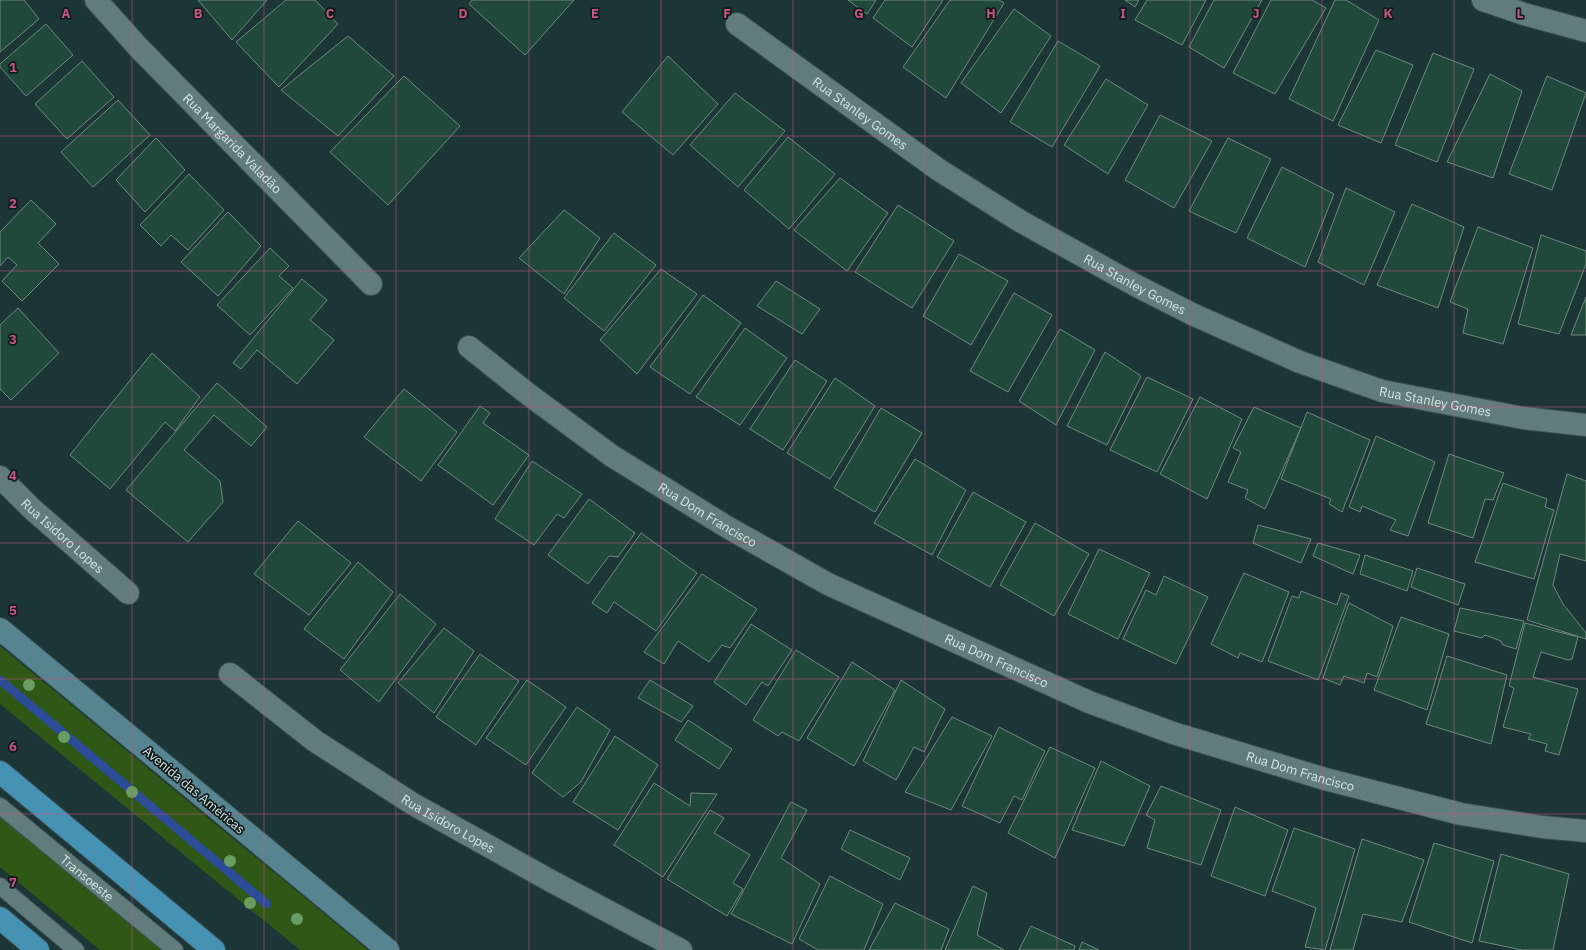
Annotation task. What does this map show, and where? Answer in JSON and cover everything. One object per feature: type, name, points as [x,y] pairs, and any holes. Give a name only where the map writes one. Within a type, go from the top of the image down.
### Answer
[{"type":"highway","points":[[0,772],[214,950]]},
{"type":"highway","points":[[0,918],[38,950]]},
{"type":"main road","name":"Avenida das Américas","points":[[0,629],[388,950]]},
{"type":"street","name":"Rua Margarida Valadão","points":[[96,0],[138,47],[371,284]]},
{"type":"street","points":[[1483,0],[1524,14],[1586,31]]},
{"type":"street","name":"Rua Stanley Gomes","points":[[737,24],[939,170],[1020,221],[1107,270],[1192,314],[1300,362],[1382,391],[1523,418],[1586,425]]},
{"type":"street","name":"Rua Dom Francisco","points":[[469,347],[528,394],[612,456],[726,527],[828,584],[1089,702],[1173,734],[1355,787],[1461,814],[1542,828],[1586,831]]},
{"type":"street","name":"Rua Isidoro Lopes","points":[[0,477],[32,508],[128,593]]},
{"type":"street","name":"Rua Isidoro Lopes","points":[[230,674],[315,741],[413,804],[552,882],[681,950]]},
{"type":"lane","name":"Transoeste","points":[[0,806],[175,950]]},
{"type":"lane","points":[[0,886],[76,950]]},
{"type":"green space","points":[[0,646],[368,950],[300,950],[0,704]]},
{"type":"green space","points":[[0,812],[167,950],[100,950],[0,867]]},
{"type":"building","points":[[0,0],[24,0],[39,19],[0,52]]},
{"type":"building","points":[[198,0],[267,0],[232,40]]},
{"type":"building","points":[[286,0],[315,0],[338,24],[279,87],[236,42]]},
{"type":"building","points":[[472,0],[574,0],[525,55],[469,4]]},
{"type":"building","points":[[848,0],[876,0],[867,14]]},
{"type":"building","points":[[885,0],[943,0],[912,47],[873,18]]},
{"type":"building","points":[[950,0],[999,0],[1004,3],[946,98],[903,67]]},
{"type":"building","points":[[1125,0],[1139,0],[1135,7]]},
{"type":"building","points":[[1147,0],[1206,0],[1182,45],[1135,20]]},
{"type":"building","points":[[1214,0],[1262,0],[1224,68],[1189,47]]},
{"type":"building","points":[[1271,0],[1312,0],[1326,8],[1275,94],[1233,73]]},
{"type":"building","points":[[1335,0],[1346,0],[1379,20],[1333,121],[1289,99]]},
{"type":"building","points":[[1014,9],[1051,36],[1001,113],[961,83]]},
{"type":"building","points":[[46,24],[73,55],[26,96],[0,67],[0,64]]},
{"type":"building","points":[[348,36],[394,76],[338,136],[281,90]]},
{"type":"building","points":[[1058,41],[1100,66],[1052,147],[1010,122]]},
{"type":"building","points":[[1376,50],[1413,65],[1381,143],[1338,125]]},
{"type":"building","points":[[1433,53],[1474,69],[1437,162],[1395,145]]},
{"type":"building","points":[[668,56],[718,104],[673,155],[622,112]]},
{"type":"building","points":[[82,61],[114,97],[67,139],[35,104]]},
{"type":"building","points":[[1490,74],[1522,91],[1493,178],[1447,162]]},
{"type":"building","points":[[404,76],[460,126],[388,205],[330,152]]},
{"type":"building","points":[[1547,76],[1586,93],[1552,190],[1509,174]]},
{"type":"building","points":[[1106,79],[1148,105],[1108,174],[1064,145]]},
{"type":"building","points":[[735,93],[785,131],[738,187],[690,145]]},
{"type":"building","points":[[118,100],[150,135],[93,187],[61,152]]},
{"type":"building","points":[[1160,115],[1212,141],[1174,208],[1125,180]]},
{"type":"building","points":[[788,137],[835,174],[789,229],[744,190]]},
{"type":"building","points":[[156,138],[185,170],[145,212],[116,180]]},
{"type":"building","points":[[1228,138],[1271,159],[1236,233],[1189,211]]},
{"type":"building","points":[[1282,167],[1334,194],[1305,267],[1247,238]]},
{"type":"building","points":[[189,174],[224,210],[188,250],[171,235],[161,246],[140,225]]},
{"type":"building","points":[[840,178],[888,213],[847,271],[794,230]]},
{"type":"building","points":[[1346,188],[1395,212],[1364,285],[1318,262]]},
{"type":"building","points":[[31,200],[56,224],[38,243],[59,264],[22,301],[2,281],[17,265],[8,257],[0,266],[0,232]]},
{"type":"building","points":[[1412,204],[1464,227],[1438,308],[1377,285]]},
{"type":"building","points":[[898,205],[954,241],[912,308],[855,272]]},
{"type":"building","points":[[564,210],[600,238],[564,294],[519,258]]},
{"type":"building","points":[[228,212],[261,246],[218,296],[181,262]]},
{"type":"building","points":[[1478,227],[1533,248],[1503,344],[1463,333],[1468,309],[1450,302]]},
{"type":"building","points":[[614,233],[656,265],[604,331],[564,298]]},
{"type":"building","points":[[1541,235],[1586,251],[1586,264],[1559,334],[1518,324]]},
{"type":"building","points":[[270,248],[289,266],[279,276],[293,288],[250,335],[217,305]]},
{"type":"building","points":[[959,254],[1008,281],[971,345],[923,316]]},
{"type":"building","points":[[661,269],[697,294],[637,374],[600,340]]},
{"type":"building","points":[[302,279],[327,300],[310,320],[334,340],[297,384],[257,350],[241,369],[233,363]]},
{"type":"building","points":[[776,281],[820,309],[802,334],[757,306]]},
{"type":"building","points":[[1014,293],[1052,315],[1008,392],[970,371]]},
{"type":"building","points":[[703,295],[741,323],[690,394],[650,367]]},
{"type":"building","points":[[1586,297],[1586,335],[1571,335]]},
{"type":"building","points":[[18,308],[59,353],[11,400],[0,389],[0,325]]},
{"type":"building","points":[[745,328],[787,358],[740,425],[696,397]]},
{"type":"building","points":[[1060,329],[1095,350],[1056,425],[1019,401]]},
{"type":"building","points":[[1105,352],[1141,376],[1107,445],[1067,426]]},
{"type":"building","points":[[152,353],[200,397],[175,431],[165,422],[110,489],[70,455]]},
{"type":"building","points":[[795,360],[827,381],[783,450],[750,429]]},
{"type":"building","points":[[1147,377],[1193,399],[1157,472],[1110,450]]},
{"type":"building","points":[[835,378],[875,406],[830,479],[787,453]]},
{"type":"building","points":[[217,383],[267,427],[251,446],[214,415],[184,450],[220,481],[223,502],[188,542],[126,490]]},
{"type":"building","points":[[404,389],[457,432],[421,481],[364,437]]},
{"type":"building","points":[[1200,397],[1242,419],[1207,499],[1160,474]]},
{"type":"building","points":[[480,406],[490,413],[483,423],[529,455],[493,505],[438,465]]},
{"type":"building","points":[[1254,407],[1301,428],[1265,509],[1245,498],[1248,490],[1228,482],[1241,452],[1233,448]]},
{"type":"building","points":[[881,408],[922,433],[875,512],[834,488]]},
{"type":"building","points":[[1307,412],[1370,440],[1342,512],[1329,504],[1331,499],[1281,479]]},
{"type":"building","points":[[1376,436],[1435,462],[1408,536],[1390,530],[1396,520],[1362,506],[1360,512],[1349,507]]},
{"type":"building","points":[[1449,454],[1504,473],[1493,500],[1485,499],[1473,538],[1428,523]]},
{"type":"building","points":[[915,459],[966,490],[932,555],[874,523]]},
{"type":"building","points":[[532,461],[582,494],[564,518],[557,514],[534,545],[495,519]]},
{"type":"building","points":[[1567,474],[1586,481],[1586,561],[1560,554],[1553,585],[1563,604],[1586,633],[1586,639],[1527,620]]},
{"type":"building","points":[[1503,483],[1547,499],[1545,507],[1554,510],[1534,579],[1475,562]]},
{"type":"building","points":[[973,492],[1026,522],[990,587],[937,557]]},
{"type":"building","points":[[589,499],[635,533],[618,557],[609,556],[588,584],[548,555]]},
{"type":"building","points":[[298,521],[351,563],[309,615],[254,574]]},
{"type":"building","points":[[1035,523],[1089,554],[1054,616],[1000,585]]},
{"type":"building","points":[[1258,525],[1311,539],[1301,563],[1253,543]]},
{"type":"building","points":[[641,533],[697,573],[656,631],[614,602],[607,613],[592,603]]},
{"type":"building","points":[[1318,543],[1360,555],[1353,574],[1313,556]]},
{"type":"building","points":[[1099,549],[1150,573],[1118,639],[1068,614]]},
{"type":"building","points":[[1365,555],[1413,571],[1407,591],[1360,574]]},
{"type":"building","points":[[358,562],[393,592],[344,659],[304,629]]},
{"type":"building","points":[[1417,568],[1465,584],[1458,605],[1411,587]]},
{"type":"building","points":[[1244,573],[1289,592],[1262,662],[1240,653],[1238,658],[1211,644]]},
{"type":"building","points":[[702,574],[757,609],[730,648],[722,645],[709,662],[678,641],[664,664],[644,652]]},
{"type":"building","points":[[1164,576],[1208,597],[1176,664],[1123,639],[1146,590],[1156,595]]},
{"type":"building","points":[[1301,591],[1337,605],[1341,593],[1349,596],[1318,680],[1268,661],[1292,596],[1299,598]]},
{"type":"building","points":[[400,594],[436,624],[379,702],[340,670]]},
{"type":"building","points":[[1349,603],[1393,626],[1377,677],[1367,673],[1364,683],[1344,676],[1340,685],[1323,678]]},
{"type":"building","points":[[1460,608],[1524,621],[1516,649],[1503,645],[1501,641],[1485,635],[1482,638],[1454,631]]},
{"type":"building","points":[[1401,617],[1449,634],[1427,710],[1374,690]]},
{"type":"building","points":[[1525,623],[1578,637],[1572,659],[1568,660],[1541,652],[1533,677],[1578,689],[1559,755],[1545,751],[1547,744],[1528,739],[1531,734],[1503,727],[1514,688],[1509,686]]},
{"type":"building","points":[[751,624],[792,650],[768,686],[762,682],[746,705],[714,682]]},
{"type":"building","points":[[444,628],[474,651],[434,713],[398,683]]},
{"type":"building","points":[[796,650],[839,677],[799,741],[782,732],[778,736],[753,720]]},
{"type":"building","points":[[480,654],[519,681],[476,745],[436,717]]},
{"type":"building","points":[[1447,656],[1507,675],[1491,744],[1426,724]]},
{"type":"building","points":[[852,662],[895,690],[854,766],[807,738]]},
{"type":"building","points":[[527,680],[566,707],[526,765],[486,738]]},
{"type":"building","points":[[650,680],[693,706],[681,722],[638,698]]},
{"type":"building","points":[[901,680],[945,709],[924,752],[914,747],[896,780],[863,761]]},
{"type":"building","points":[[577,707],[610,730],[581,782],[563,797],[532,773]]},
{"type":"building","points":[[952,717],[992,736],[951,810],[905,792]]},
{"type":"building","points":[[688,720],[732,749],[719,769],[675,740]]},
{"type":"building","points":[[999,727],[1045,751],[1022,800],[1014,796],[1000,823],[962,806]]},
{"type":"building","points":[[615,736],[658,765],[618,830],[573,802]]},
{"type":"building","points":[[1050,747],[1095,768],[1055,858],[1008,833]]},
{"type":"building","points":[[1101,761],[1150,786],[1124,846],[1072,830]]},
{"type":"building","points":[[654,783],[690,806],[691,793],[717,794],[663,877],[614,845]]},
{"type":"building","points":[[1161,786],[1221,810],[1201,865],[1147,848],[1155,820],[1146,815]]},
{"type":"building","points":[[791,802],[807,810],[781,858],[820,884],[792,944],[731,914]]},
{"type":"building","points":[[1235,807],[1288,830],[1265,896],[1211,876]]},
{"type":"building","points":[[710,810],[724,818],[714,833],[750,855],[733,883],[743,889],[727,916],[667,879]]},
{"type":"building","points":[[1294,828],[1355,849],[1325,950],[1305,947],[1316,908],[1272,891]]},
{"type":"building","points":[[850,830],[910,858],[900,880],[841,849]]},
{"type":"building","points":[[1362,839],[1424,860],[1402,922],[1363,914],[1353,950],[1330,950]]},
{"type":"building","points":[[1434,843],[1494,861],[1472,943],[1409,922]]},
{"type":"building","points":[[1501,854],[1569,874],[1553,950],[1522,950],[1479,941]]},
{"type":"building","points":[[830,876],[883,904],[864,950],[818,950],[799,939]]},
{"type":"building","points":[[973,886],[987,893],[977,935],[1004,950],[945,950]]},
{"type":"building","points":[[895,903],[949,929],[941,950],[869,950]]},
{"type":"building","points":[[1031,926],[1075,946],[1074,950],[1019,950]]},
{"type":"building","points":[[1082,942],[1099,950],[1079,950]]},
{"type":"waterway","points":[[0,680],[267,904]]}]
